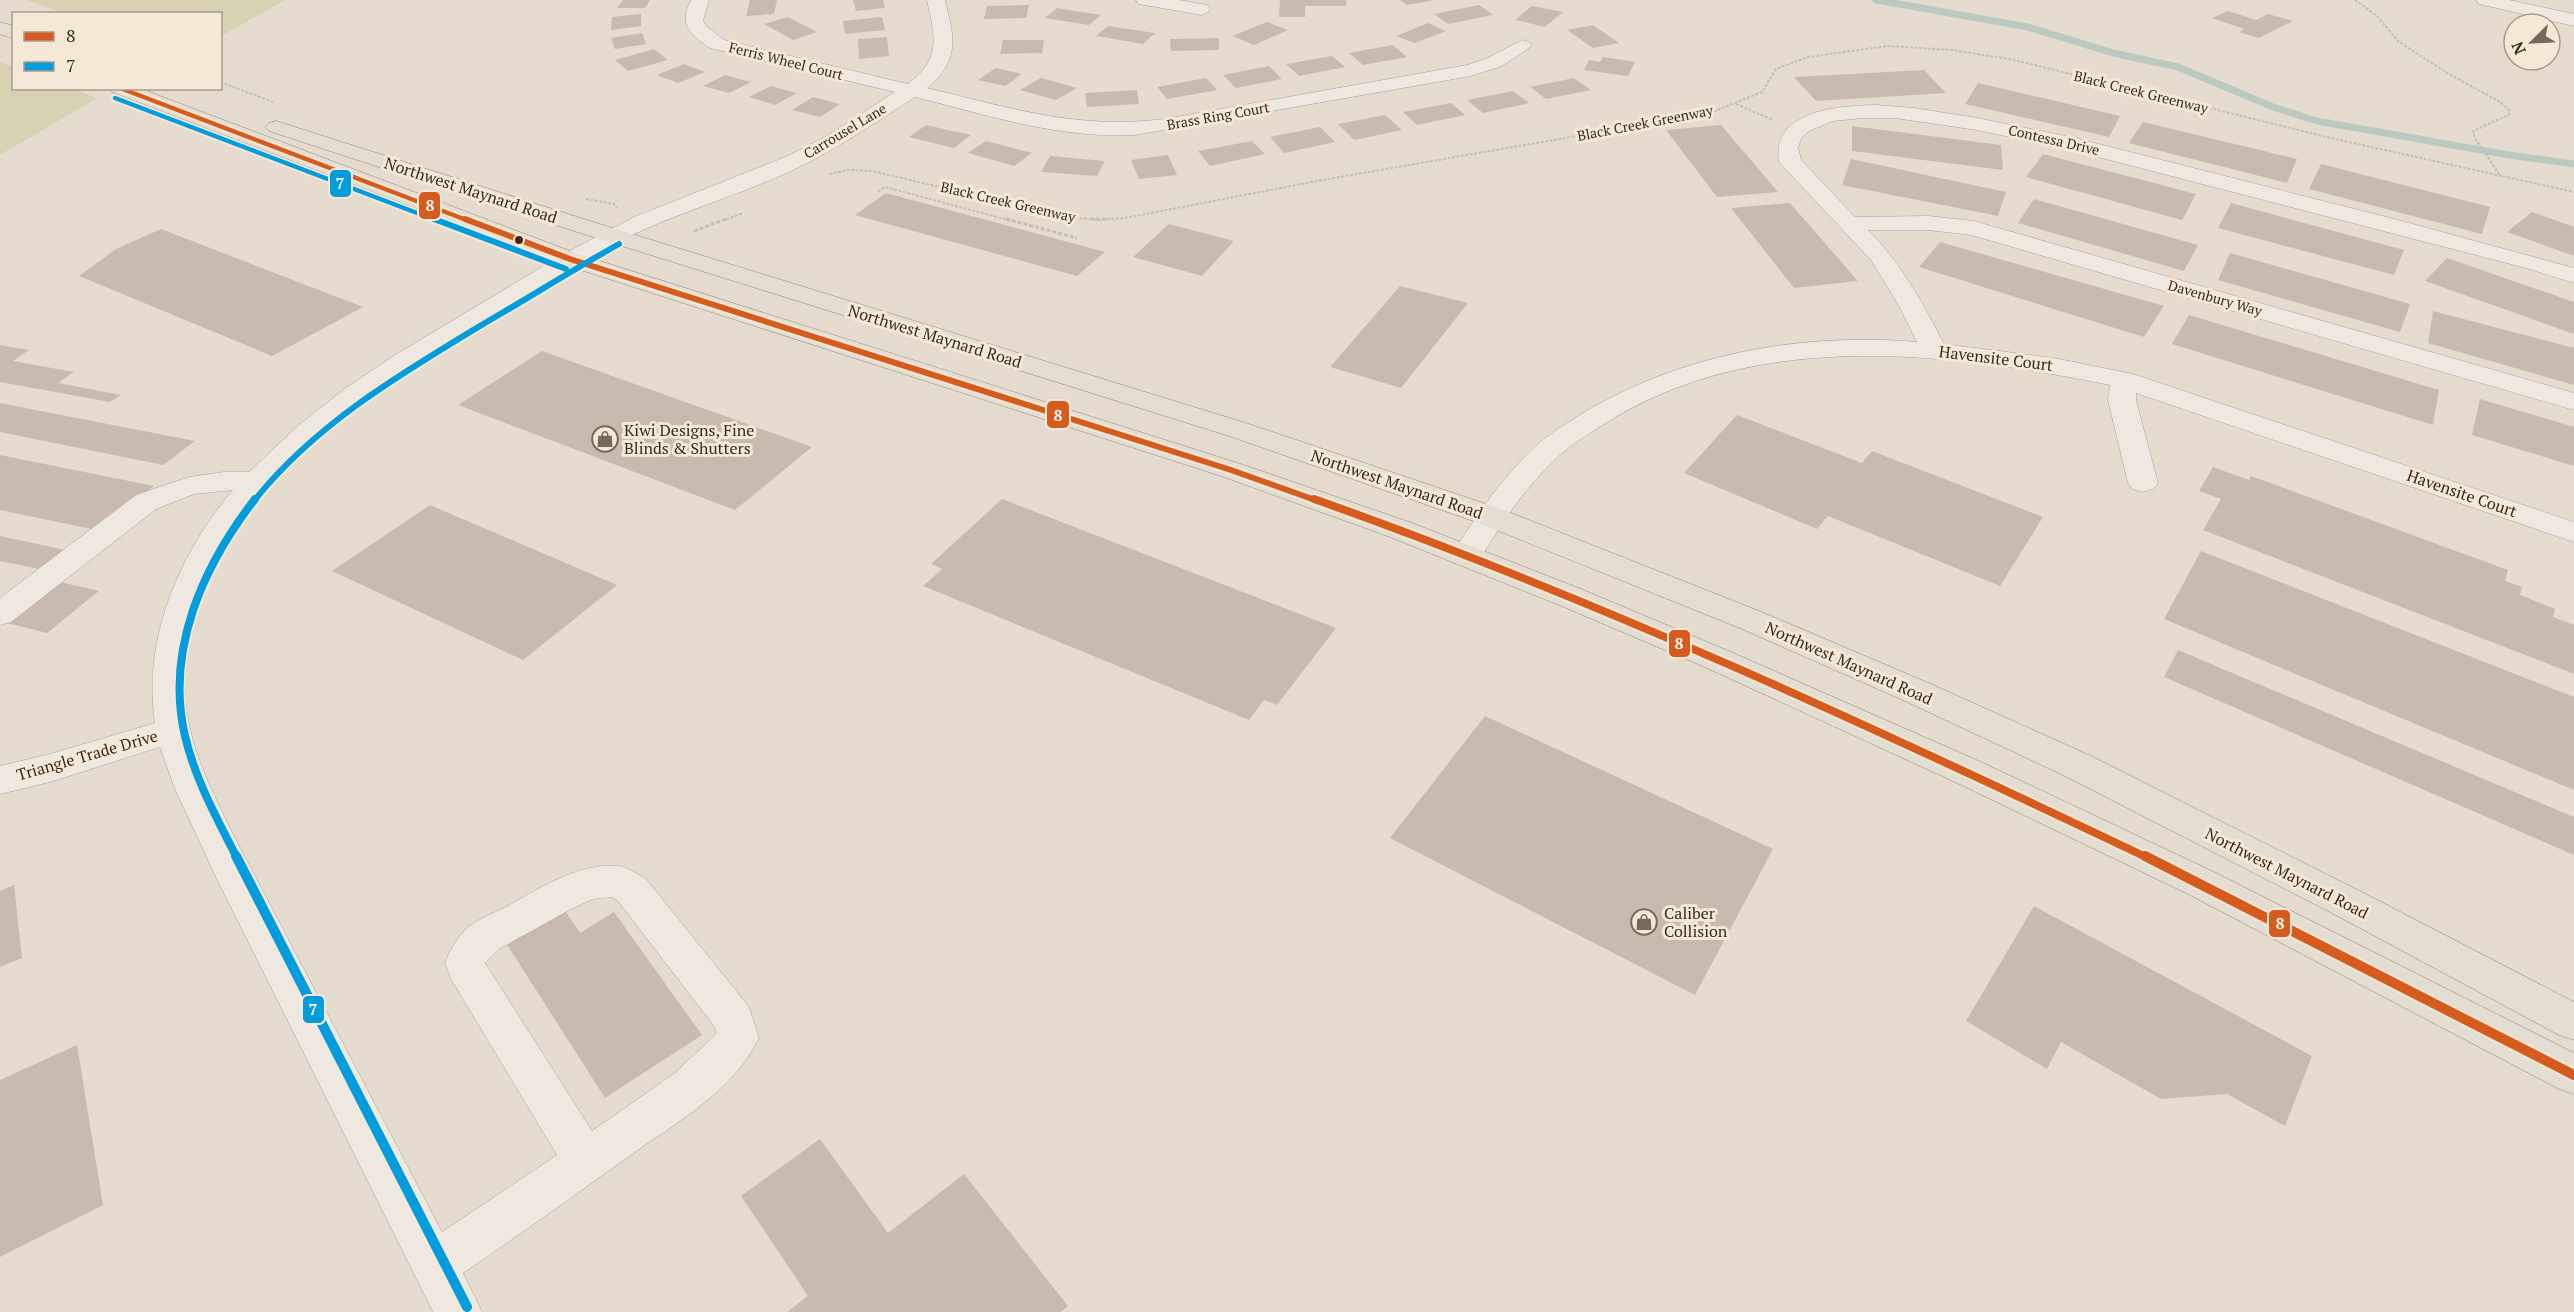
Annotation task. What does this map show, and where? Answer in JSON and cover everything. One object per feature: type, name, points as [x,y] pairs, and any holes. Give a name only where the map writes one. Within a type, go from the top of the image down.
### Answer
[{"type":"main road","name":"Northwest Maynard Road","points":[[124,90],[570,259],[1231,470],[1467,555],[1719,660],[1979,777],[2243,905],[2574,1075]]},
{"type":"main road","name":"Northwest Maynard Road","points":[[169,90],[219,109],[614,236],[1239,430],[1490,516],[1763,625],[2078,766],[2346,902],[2574,1022]]},
{"type":"street","name":"Ferris Wheel Court","points":[[700,0],[693,12],[694,23],[702,33],[717,44],[910,92]]},
{"type":"street","name":"Carrousel Lane","points":[[458,1312],[249,905],[179,757],[168,700],[172,642],[183,602],[199,564],[219,529],[258,480],[283,454],[347,399],[417,350],[570,259],[614,236],[790,164],[821,148],[910,92],[931,74],[942,59],[944,39],[936,0]]},
{"type":"street","points":[[1145,0],[1201,9]]},
{"type":"street","points":[[2486,0],[2574,20]]},
{"type":"street","name":"Brass Ring Court","points":[[910,92],[1067,127],[1132,130],[1471,70],[1495,62],[1521,46]]},
{"type":"street","name":"Contessa Drive","points":[[1934,350],[1897,281],[1880,256],[1797,171],[1786,151],[1788,141],[1802,126],[1824,117],[1856,111],[1900,112],[1989,125],[2062,141],[2500,254],[2574,276]]},
{"type":"street","name":"Davenbury Way","points":[[1851,224],[1931,221],[1974,228],[2574,402]]},
{"type":"street","name":"Havensite Court","points":[[1467,555],[1490,516],[1534,466],[1564,438],[1613,406],[1688,375],[1757,357],[1786,352],[1861,348],[1934,350],[2062,366],[2124,380],[2574,532]]},
{"type":"street","points":[[2124,380],[2122,400],[2143,483]]},
{"type":"street","points":[[0,614],[146,502],[189,486],[224,481],[258,480]]},
{"type":"street","name":"Triangle Trade Drive","points":[[0,780],[50,768],[173,730]]},
{"type":"street","points":[[434,1265],[586,1162],[703,1077],[724,1057],[738,1038],[734,1020],[632,890],[617,881],[589,884],[495,931],[485,937],[469,953],[465,963],[471,979],[586,1162]]},
{"type":"path","points":[[2355,0],[2377,16],[2398,42],[2500,102],[2509,110],[2509,115],[2503,119],[2473,130],[2475,138],[2502,177]]},
{"type":"path","name":"Black Creek Greenway","points":[[821,176],[849,170],[872,171],[1067,217],[1110,219],[1149,214],[1317,181],[1674,119],[1735,103],[1762,92],[1776,69],[1808,57],[1888,45],[1952,50],[2014,60],[2271,124],[2574,192]]},
{"type":"path","points":[[222,83],[243,90]]},
{"type":"path","points":[[1735,103],[1775,120]]},
{"type":"path","points":[[878,192],[885,187],[1077,238]]},
{"type":"shaded area","points":[[27,0],[285,0],[222,35],[222,12],[59,12]]},
{"type":"shaded area","points":[[0,62],[12,67],[12,90],[77,90],[97,98],[0,155]]},
{"type":"building","points":[[623,0],[650,0],[645,8],[617,8]]},
{"type":"building","points":[[750,0],[777,0],[774,14],[746,16]]},
{"type":"building","points":[[853,0],[883,0],[885,8],[856,11]]},
{"type":"building","points":[[1280,0],[1346,0],[1346,6],[1305,6],[1305,17],[1279,17]]},
{"type":"building","points":[[1400,0],[1431,0],[1431,1],[1407,5]]},
{"type":"building","points":[[1029,5],[1026,18],[984,19],[987,6]]},
{"type":"building","points":[[1479,5],[1493,15],[1448,24],[1434,14]]},
{"type":"building","points":[[1532,6],[1563,12],[1545,27],[1515,20]]},
{"type":"building","points":[[1057,8],[1101,15],[1089,25],[1045,18]]},
{"type":"building","points":[[2228,11],[2256,20],[2268,14],[2293,21],[2259,38],[2239,32],[2244,29],[2212,18]]},
{"type":"building","points":[[641,14],[641,26],[611,30],[612,17]]},
{"type":"building","points":[[788,17],[817,32],[793,40],[764,24]]},
{"type":"building","points":[[882,17],[885,30],[845,34],[843,21]]},
{"type":"building","points":[[1267,22],[1288,30],[1254,45],[1232,36]]},
{"type":"building","points":[[1428,23],[1446,31],[1415,43],[1396,36]]},
{"type":"building","points":[[1593,25],[1619,43],[1593,48],[1567,30]]},
{"type":"building","points":[[1108,26],[1155,33],[1143,44],[1096,36]]},
{"type":"building","points":[[642,33],[646,44],[615,49],[611,38]]},
{"type":"building","points":[[887,37],[889,56],[859,59],[858,39]]},
{"type":"building","points":[[1219,38],[1219,50],[1171,51],[1170,39]]},
{"type":"building","points":[[1003,40],[1044,40],[1042,53],[1000,54]]},
{"type":"building","points":[[1393,45],[1407,57],[1363,65],[1349,53]]},
{"type":"building","points":[[654,49],[668,60],[628,71],[615,60]]},
{"type":"building","points":[[1332,56],[1345,67],[1299,76],[1286,64]]},
{"type":"building","points":[[1603,57],[1635,62],[1628,76],[1584,70],[1589,60],[1600,62]]},
{"type":"building","points":[[684,64],[705,72],[678,83],[657,75]]},
{"type":"building","points":[[1269,66],[1282,79],[1236,88],[1223,75]]},
{"type":"building","points":[[996,68],[1022,74],[1005,86],[978,80]]},
{"type":"building","points":[[1924,70],[1946,93],[1816,101],[1794,77]]},
{"type":"building","points":[[725,75],[751,82],[729,93],[703,86]]},
{"type":"building","points":[[1041,78],[1077,88],[1056,100],[1020,90]]},
{"type":"building","points":[[1206,78],[1217,90],[1167,99],[1157,87]]},
{"type":"building","points":[[1574,78],[1591,90],[1546,99],[1530,87]]},
{"type":"building","points":[[1978,83],[2120,116],[2109,137],[1965,104]]},
{"type":"building","points":[[771,86],[797,93],[775,105],[749,97]]},
{"type":"building","points":[[1137,90],[1139,104],[1087,107],[1085,93]]},
{"type":"building","points":[[1513,91],[1529,103],[1483,113],[1467,100]]},
{"type":"building","points":[[813,97],[840,104],[820,117],[792,110]]},
{"type":"building","points":[[1451,103],[1465,115],[1417,125],[1403,112]]},
{"type":"building","points":[[1385,115],[1402,130],[1354,140],[1338,124]]},
{"type":"building","points":[[2143,122],[2297,159],[2287,183],[2129,143]]},
{"type":"building","points":[[926,125],[971,135],[954,148],[909,137]]},
{"type":"building","points":[[1721,125],[1778,192],[1717,197],[1666,130]]},
{"type":"building","points":[[1852,126],[2001,145],[2003,170],[1852,151]]},
{"type":"building","points":[[1320,127],[1335,142],[1284,153],[1270,137]]},
{"type":"building","points":[[986,141],[1032,153],[1014,166],[968,153]]},
{"type":"building","points":[[1252,141],[1265,154],[1210,166],[1198,151]]},
{"type":"building","points":[[2043,154],[2196,194],[2182,220],[2026,177]]},
{"type":"building","points":[[1168,155],[1177,175],[1139,179],[1131,160]]},
{"type":"building","points":[[1050,156],[1105,161],[1097,176],[1041,172]]},
{"type":"building","points":[[1851,159],[2006,192],[1998,216],[1842,185]]},
{"type":"building","points":[[2321,164],[2490,207],[2482,234],[2309,189]]},
{"type":"building","points":[[886,193],[1105,252],[1077,276],[855,215]]},
{"type":"building","points":[[2034,199],[2198,245],[2184,271],[2018,223]]},
{"type":"building","points":[[1790,203],[1858,281],[1794,288],[1731,208]]},
{"type":"building","points":[[2231,203],[2404,250],[2394,275],[2218,228]]},
{"type":"building","points":[[2532,212],[2574,227],[2574,256],[2507,232]]},
{"type":"building","points":[[1169,224],[1234,241],[1202,276],[1133,257]]},
{"type":"building","points":[[161,229],[363,307],[272,356],[79,276],[116,249]]},
{"type":"building","points":[[1940,242],[2164,306],[2144,337],[1919,267]]},
{"type":"building","points":[[2230,253],[2410,304],[2400,332],[2218,280]]},
{"type":"building","points":[[2447,258],[2574,302],[2574,334],[2425,281]]},
{"type":"building","points":[[1400,286],[1468,303],[1401,388],[1330,367]]},
{"type":"building","points":[[2433,311],[2574,348],[2574,385],[2428,343]]},
{"type":"building","points":[[2189,315],[2439,390],[2433,425],[2172,344]]},
{"type":"building","points":[[0,345],[29,350],[13,361],[74,372],[58,383],[121,395],[110,402],[0,382]]},
{"type":"building","points":[[542,351],[812,447],[735,510],[458,405]]},
{"type":"building","points":[[2480,399],[2574,427],[2574,466],[2472,435]]},
{"type":"building","points":[[0,403],[195,441],[163,465],[0,432]]},
{"type":"building","points":[[1737,415],[1862,463],[1872,451],[2043,517],[2000,586],[1828,516],[1817,529],[1684,473]]},
{"type":"building","points":[[0,455],[154,486],[96,530],[0,510]]},
{"type":"building","points":[[2213,467],[2249,480],[2251,476],[2508,570],[2505,581],[2522,587],[2520,595],[2555,609],[2553,617],[2574,625],[2574,674],[2203,530],[2221,499],[2199,491]]},
{"type":"building","points":[[1002,499],[1336,628],[1277,705],[1264,700],[1249,720],[923,586],[942,569],[931,564]]},
{"type":"building","points":[[430,505],[617,585],[523,660],[332,571]]},
{"type":"building","points":[[0,536],[70,551],[44,570],[0,561]]},
{"type":"building","points":[[2201,551],[2574,697],[2574,790],[2164,619]]},
{"type":"building","points":[[60,582],[99,591],[47,633],[7,623]]},
{"type":"building","points":[[2178,650],[2574,817],[2574,855],[2164,677]]},
{"type":"building","name":"Caliber Collision","points":[[1485,716],[1773,849],[1695,995],[1390,838]]},
{"type":"building","points":[[14,885],[22,958],[0,967],[0,891]]},
{"type":"building","points":[[2034,906],[2312,1056],[2285,1126],[2227,1094],[2161,1099],[2061,1042],[2047,1069],[1966,1021]]},
{"type":"building","points":[[564,909],[580,933],[614,912],[702,1035],[605,1098],[506,943]]},
{"type":"building","points":[[77,1045],[103,1205],[0,1257],[0,1080]]},
{"type":"building","points":[[820,1139],[888,1233],[964,1174],[1068,1306],[1061,1312],[787,1312],[808,1296],[741,1196]]},
{"type":"waterway","points":[[1876,0],[2028,27],[2113,53],[2178,67],[2273,107],[2317,121],[2509,155],[2574,164]]},
{"type":"transit line","name":"8","points":[[125,90],[570,259],[1231,470],[1401,530],[1570,597],[1719,660],[1968,772],[2201,883],[2574,1075]]},
{"type":"transit line","name":"7","points":[[115,98],[566,269]]},
{"type":"transit line","name":"7","points":[[467,1307],[307,998],[211,806],[185,737],[179,689],[181,663],[193,611],[213,562],[240,519],[291,460],[352,409],[385,385],[619,244]]},
{"type":"place","name":"Kiwi Designs, Fine Blinds & Shutters","points":[[605,439]]},
{"type":"place","name":"Caliber Collision","points":[[1644,922]]}]
